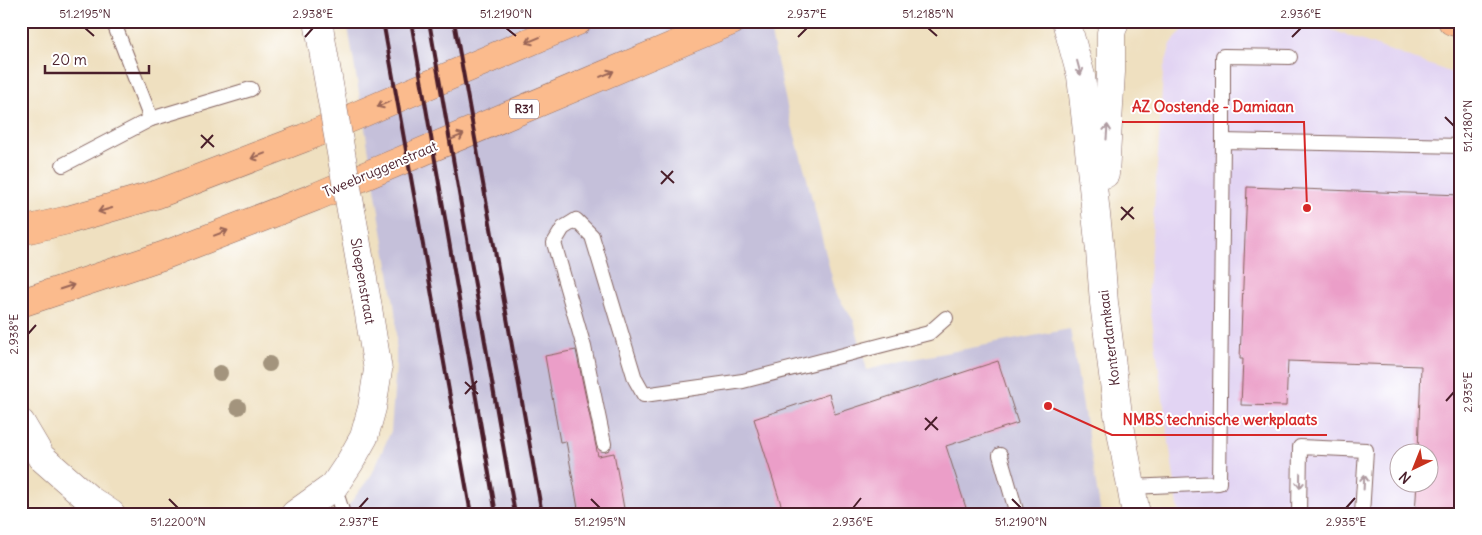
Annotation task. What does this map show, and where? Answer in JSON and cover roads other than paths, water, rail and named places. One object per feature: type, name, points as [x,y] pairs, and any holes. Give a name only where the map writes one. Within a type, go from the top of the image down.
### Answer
[{"type":"main road","points":[[21,231],[68,220],[158,194],[304,138],[578,21]]},
{"type":"main road","name":"Tweebruggenstraat","points":[[21,303],[164,255],[315,197],[732,21]]},
{"type":"main road","points":[[1452,21],[1461,24]]},
{"type":"street","name":"Sloepenstraat","points":[[295,514],[334,486],[350,462],[364,437],[372,408],[378,370],[318,21]]},
{"type":"street","name":"Konterdamkaai","points":[[1066,21],[1081,76],[1104,303],[1118,414],[1136,514]]},
{"type":"street","name":"Konterdamkaai","points":[[1100,251],[1111,72],[1111,33],[1115,21]]},
{"type":"street","points":[[21,424],[31,453],[90,500],[111,514]]},
{"type":"lane","points":[[113,21],[151,119]]},
{"type":"lane","points":[[1131,487],[1219,483],[1223,56],[1290,57]]},
{"type":"lane","points":[[63,165],[151,119],[252,89]]},
{"type":"lane","points":[[1223,141],[1461,146]]},
{"type":"lane","points":[[604,444],[584,347],[554,243],[563,228],[576,220],[592,236],[635,379],[644,395],[744,381],[773,374],[929,333],[946,318]]},
{"type":"lane","points":[[1299,514],[1300,447],[1366,450],[1362,514]]},
{"type":"lane","points":[[1000,455],[1017,514]]},
{"type":"lane","points":[[334,486],[344,514]]},
{"type":"railway","points":[[383,21],[471,514]]},
{"type":"railway","points":[[411,21],[496,514]]},
{"type":"railway","points":[[429,21],[515,514]]},
{"type":"railway","points":[[454,21],[542,514]]},
{"type":"place","name":"AZ Oostende - Damiaan","points":[[1307,208]]},
{"type":"place","name":"NMBS technische werkplaats","points":[[1048,406]]}]
